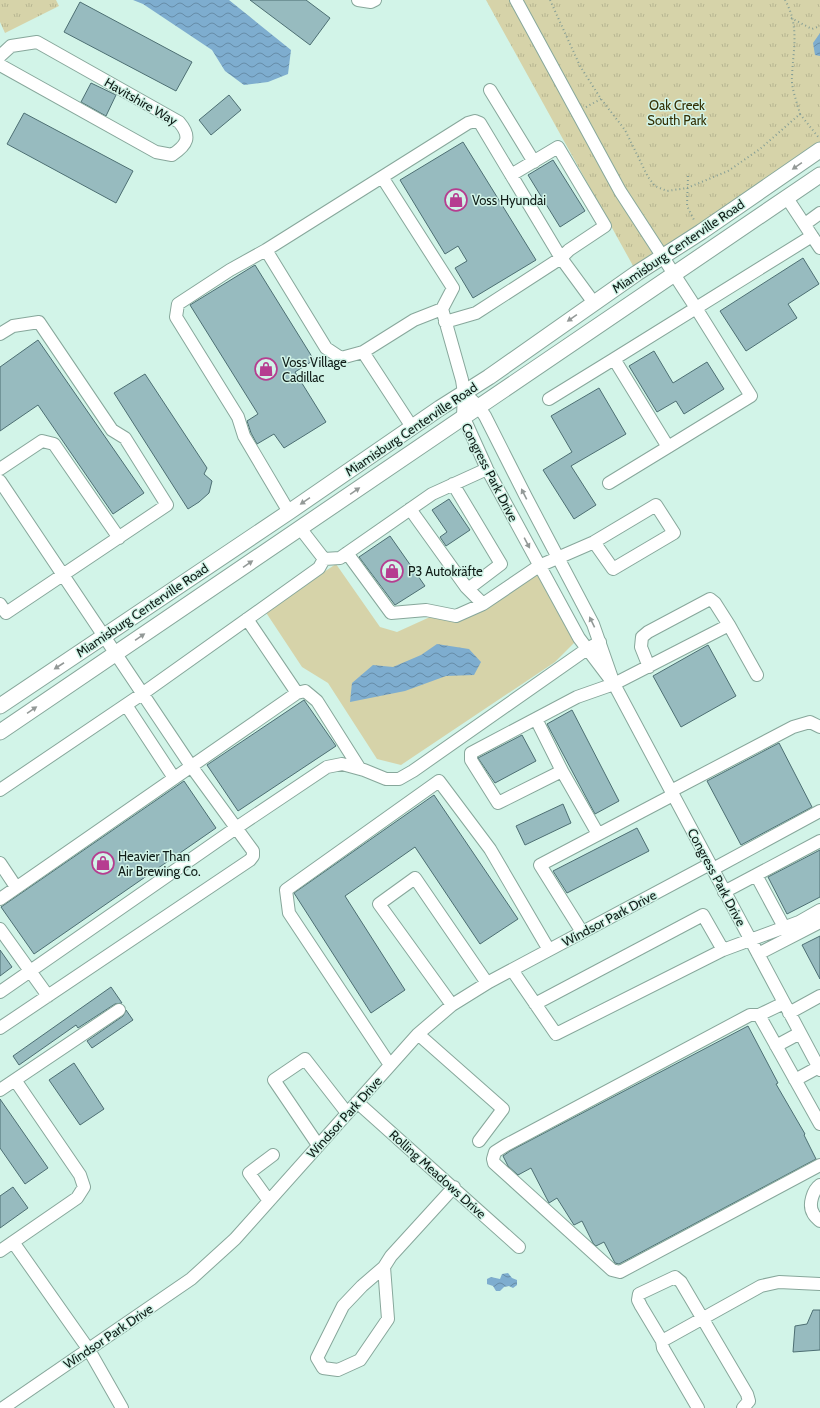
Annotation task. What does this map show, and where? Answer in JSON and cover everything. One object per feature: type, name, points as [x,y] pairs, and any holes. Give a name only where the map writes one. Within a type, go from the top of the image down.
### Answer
[{"type":"main road","name":"Miamisburg Centerville Road","points":[[0,706],[290,512],[412,427],[820,150]]},
{"type":"main road","name":"Miamisburg Centerville Road","points":[[0,732],[463,416],[820,176]]},
{"type":"main road","points":[[775,181],[787,198]]},
{"type":"main road","points":[[290,512],[300,528]]},
{"type":"street","points":[[358,0],[371,2],[375,0]]},
{"type":"street","points":[[516,0],[620,191],[751,396],[609,483]]},
{"type":"street","name":"Havitshire Way","points":[[0,56],[11,46],[38,42],[179,122],[186,130],[186,141],[182,149],[172,155],[156,152],[0,65]]},
{"type":"street","points":[[490,90],[534,162]]},
{"type":"street","points":[[290,512],[244,436],[238,417],[176,317],[178,304],[230,270],[266,250],[468,123],[475,121],[480,123],[561,258],[594,303]]},
{"type":"street","points":[[445,322],[476,313],[561,258],[569,250],[605,226],[558,147],[511,175]]},
{"type":"street","points":[[382,177],[453,288],[442,309],[464,393]]},
{"type":"street","points":[[787,198],[820,248]]},
{"type":"street","points":[[805,224],[820,213]]},
{"type":"street","points":[[549,399],[812,236]]},
{"type":"street","points":[[266,250],[326,348],[341,358],[363,352],[414,320],[442,309]]},
{"type":"street","points":[[0,334],[13,326],[39,322],[112,430],[125,438],[167,505],[6,613],[0,604]]},
{"type":"street","points":[[363,352],[412,427]]},
{"type":"street","points":[[614,359],[668,447]]},
{"type":"street","name":"Congress Park Drive","points":[[464,393],[478,406],[485,416],[593,624],[614,684],[819,1068]]},
{"type":"street","name":"Congress Park Drive","points":[[464,393],[463,416],[487,470],[578,638],[614,684]]},
{"type":"street","points":[[0,469],[42,441],[54,444],[119,538]]},
{"type":"street","points":[[324,559],[340,558],[432,494],[487,470]]},
{"type":"street","points":[[0,481],[191,766],[253,851],[253,856],[250,860],[0,1028]]},
{"type":"street","points":[[453,484],[501,564],[468,589]]},
{"type":"street","points":[[347,553],[391,613],[426,610],[456,616],[483,604],[539,566],[559,559],[594,542],[656,505],[674,533],[614,569],[594,542]]},
{"type":"street","points":[[410,509],[468,589],[483,604]]},
{"type":"street","points":[[300,528],[324,559]]},
{"type":"street","points":[[0,790],[142,694],[319,568],[324,559]]},
{"type":"street","points":[[649,667],[641,646],[642,637],[648,632],[710,599],[716,603],[757,675]]},
{"type":"street","points":[[247,619],[297,693]]},
{"type":"street","points":[[562,771],[498,803],[471,760],[471,753],[577,697],[614,684],[729,625]]},
{"type":"street","points":[[0,992],[236,828],[327,767],[342,764],[386,779],[399,779],[414,771],[587,649],[600,642]]},
{"type":"street","points":[[0,898],[297,693],[305,691],[317,701],[360,769]]},
{"type":"street","points":[[126,705],[174,778]]},
{"type":"street","points":[[536,719],[562,771],[598,834]]},
{"type":"street","points":[[582,932],[540,865],[793,727],[810,722],[820,726]]},
{"type":"street","points":[[390,1065],[289,914],[286,890],[439,781],[490,849],[549,950]]},
{"type":"street","name":"Windsor Park Drive","points":[[3,1408],[191,1279],[230,1244],[418,1034],[452,1004],[582,932],[820,811]]},
{"type":"street","points":[[724,892],[820,841]]},
{"type":"street","points":[[0,863],[16,888]]},
{"type":"street","points":[[756,875],[784,927]]},
{"type":"street","points":[[452,1004],[379,904],[416,878],[488,983]]},
{"type":"street","points":[[512,970],[556,1034],[723,950],[800,922],[820,910]]},
{"type":"street","points":[[535,1004],[703,915],[723,950]]},
{"type":"street","points":[[758,954],[820,922]]},
{"type":"street","points":[[0,929],[29,972],[48,996]]},
{"type":"street","points":[[820,996],[787,1008],[750,1016],[506,1145],[495,1152],[492,1159],[494,1163],[612,1270],[620,1272],[820,1165]]},
{"type":"street","points":[[0,1090],[119,1010]]},
{"type":"street","points":[[760,1015],[820,1124]]},
{"type":"street","points":[[776,1046],[800,1033]]},
{"type":"street","points":[[418,1034],[503,1109],[480,1141]]},
{"type":"street","points":[[318,1145],[274,1080],[305,1059],[347,1113]]},
{"type":"street","points":[[795,1080],[819,1068]]},
{"type":"street","points":[[0,1251],[77,1198],[84,1187],[80,1175],[15,1080]]},
{"type":"street","points":[[809,1105],[820,1099]]},
{"type":"street","name":"Rolling Meadows Drive","points":[[357,1102],[454,1187],[519,1247]]},
{"type":"street","points":[[269,1200],[249,1173],[273,1155]]},
{"type":"street","points":[[820,1185],[818,1186],[811,1200],[812,1213],[820,1221]]},
{"type":"street","points":[[384,1267],[388,1319],[360,1360],[338,1370],[323,1368],[317,1358],[343,1306],[362,1286],[384,1267],[391,1256],[454,1187]]},
{"type":"street","points":[[13,1242],[89,1350],[122,1408]]},
{"type":"street","points":[[698,1408],[663,1348],[662,1341],[638,1300],[639,1294],[675,1277],[681,1282],[747,1394],[749,1402],[743,1408]]},
{"type":"street","points":[[662,1341],[702,1317],[761,1286],[780,1282],[820,1284]]},
{"type":"path","points":[[550,0],[580,66],[601,99],[625,130],[648,177],[655,186],[667,191],[687,188],[728,171],[760,149],[800,114]]},
{"type":"path","points":[[785,0],[792,18],[796,38],[792,78],[800,114],[820,139]]},
{"type":"path","points":[[792,18],[812,28],[820,26]]},
{"type":"path","points":[[577,112],[601,99]]},
{"type":"path","points":[[688,176],[687,206],[701,232]]},
{"type":"green space","points":[[0,0],[56,0],[59,6],[5,33],[0,22]]},
{"type":"green space","name":"Oak Creek South Park","points":[[486,0],[820,0],[820,150],[637,273]]},
{"type":"green space","points":[[336,564],[380,627],[397,632],[430,617],[458,621],[539,566],[579,638],[555,662],[401,765],[377,759],[328,683],[302,667],[265,611]]},
{"type":"water","points":[[133,0],[229,0],[291,50],[288,74],[268,82],[244,85],[225,71],[212,50],[143,4]]},
{"type":"water","points":[[820,33],[820,56],[815,55],[813,43]]},
{"type":"water","points":[[437,644],[469,649],[481,662],[474,675],[446,676],[405,691],[350,702],[352,683],[373,665],[393,667],[421,655]]},
{"type":"water","points":[[508,1273],[512,1278],[517,1280],[517,1285],[513,1288],[509,1286],[504,1287],[500,1291],[496,1291],[493,1286],[487,1284],[487,1279],[491,1277],[500,1279],[502,1274]]},
{"type":"building","points":[[250,0],[306,0],[330,18],[310,45]]},
{"type":"building","points":[[80,2],[192,62],[176,91],[64,32]]},
{"type":"building","points":[[91,83],[116,95],[106,116],[81,102]]},
{"type":"building","points":[[229,95],[241,110],[211,135],[199,120]]},
{"type":"building","points":[[24,113],[133,171],[116,203],[7,144]]},
{"type":"building","name":"Voss Hyundai","points":[[463,142],[536,260],[473,298],[455,268],[467,261],[458,246],[445,254],[400,180]]},
{"type":"building","points":[[553,160],[585,211],[560,227],[528,175]]},
{"type":"building","points":[[803,258],[819,284],[788,304],[797,318],[746,351],[720,311]]},
{"type":"building","points":[[255,265],[314,360],[295,372],[326,422],[284,448],[274,434],[257,444],[247,421],[258,414],[190,305]]},
{"type":"building","points":[[38,340],[144,493],[113,514],[38,405],[0,431],[0,367]]},
{"type":"building","points":[[654,351],[673,383],[707,362],[724,389],[684,414],[676,401],[657,412],[629,366]]},
{"type":"building","points":[[145,374],[207,468],[204,474],[212,481],[209,493],[188,509],[114,393]]},
{"type":"building","points":[[599,388],[626,434],[571,466],[596,505],[574,519],[543,470],[572,452],[551,416]]},
{"type":"building","points":[[449,499],[470,530],[446,546],[440,537],[447,532],[432,510]]},
{"type":"building","name":"P3 Autokräfte","points":[[390,536],[425,586],[395,605],[359,557]]},
{"type":"building","points":[[708,645],[736,696],[681,727],[653,676]]},
{"type":"building","points":[[304,700],[336,746],[238,811],[207,765]]},
{"type":"building","points":[[572,710],[619,801],[595,814],[547,724]]},
{"type":"building","points":[[522,735],[536,761],[495,783],[478,758]]},
{"type":"building","points":[[779,743],[812,807],[741,845],[707,781]]},
{"type":"building","points":[[184,781],[216,828],[34,954],[1,907]]},
{"type":"building","points":[[434,795],[518,919],[480,944],[415,847],[345,896],[405,990],[371,1013],[294,893]]},
{"type":"building","points":[[563,804],[571,823],[525,845],[516,826]]},
{"type":"building","points":[[637,828],[649,851],[567,893],[553,871]]},
{"type":"building","points":[[820,850],[820,897],[787,914],[768,877]]},
{"type":"building","points":[[820,936],[820,979],[802,945]]},
{"type":"building","points":[[0,950],[12,967],[0,976]]},
{"type":"building","points":[[111,987],[122,1003],[115,1004],[78,1028],[76,1025],[19,1065],[13,1056]]},
{"type":"building","points":[[126,1010],[133,1020],[92,1048],[87,1041],[123,1016]]},
{"type":"building","points":[[748,1026],[778,1083],[776,1084],[805,1134],[804,1135],[816,1159],[619,1264],[615,1263],[604,1242],[596,1246],[593,1243],[582,1221],[574,1225],[557,1198],[549,1203],[531,1168],[518,1175],[508,1166],[503,1156],[510,1151]]},
{"type":"building","points":[[74,1063],[104,1109],[80,1125],[49,1080]]},
{"type":"building","points":[[0,1099],[48,1168],[25,1184],[0,1148]]},
{"type":"building","points":[[13,1187],[28,1208],[0,1228],[0,1196]]},
{"type":"building","points":[[813,1310],[820,1310],[820,1350],[793,1352],[795,1326],[807,1324]]},
{"type":"place","name":"Voss Hyundai","points":[[456,200]]},
{"type":"place","name":"Voss Village Cadillac","points":[[266,369]]},
{"type":"place","name":"P3 Autokräfte","points":[[392,571]]},
{"type":"place","name":"Heavier Than Air Brewing Co.","points":[[103,863]]}]
